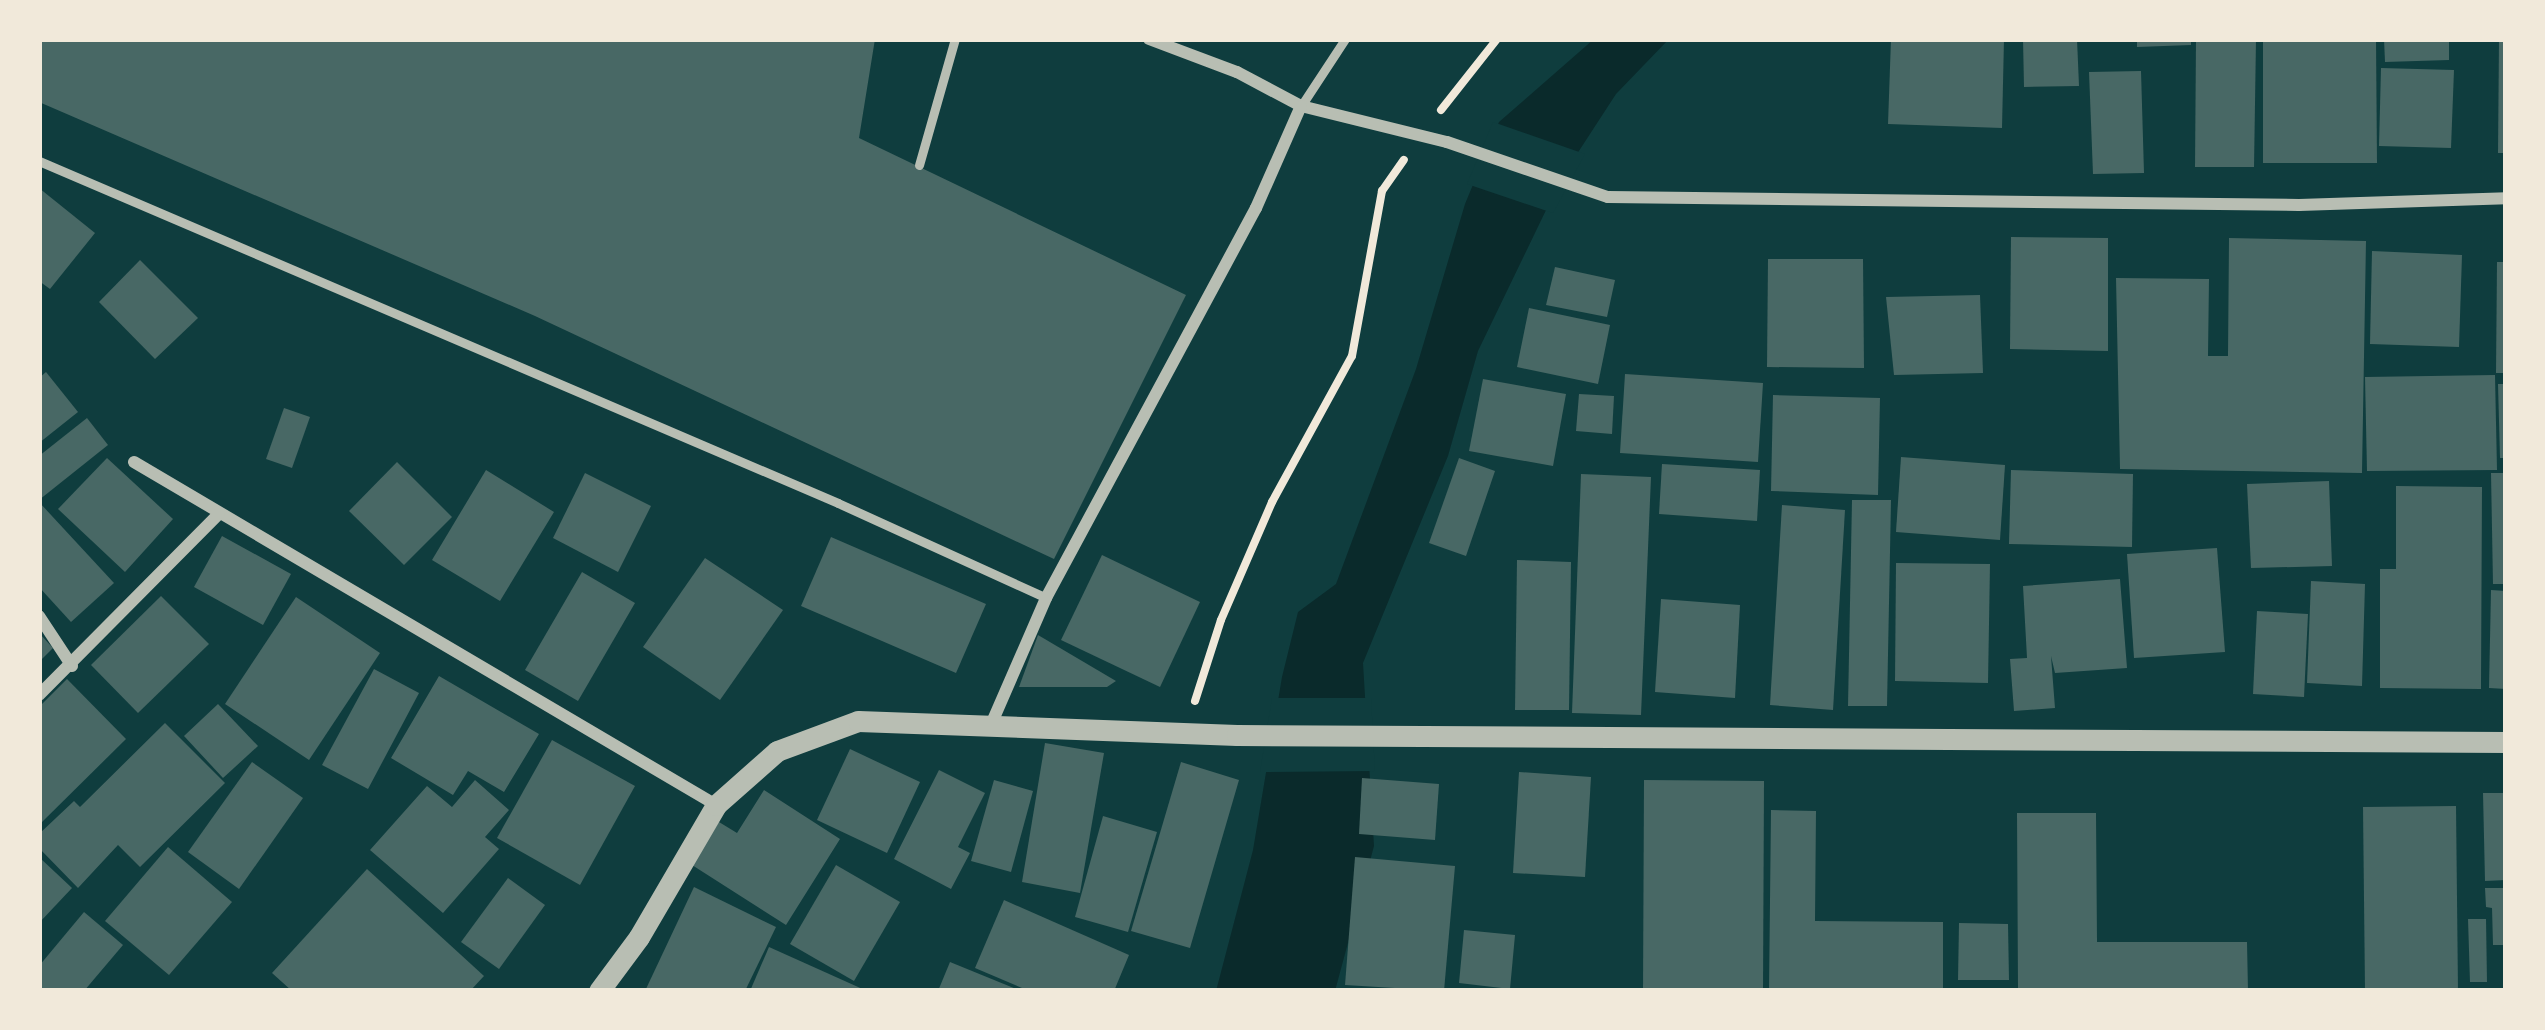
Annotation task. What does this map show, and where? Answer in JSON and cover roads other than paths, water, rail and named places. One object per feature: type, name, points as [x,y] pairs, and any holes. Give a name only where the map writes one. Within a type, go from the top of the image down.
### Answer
[{"type":"street","points":[[1149,39],[1237,72],[1301,106],[1447,142],[1607,197],[2300,205],[2506,198]]},
{"type":"street","points":[[989,728],[1046,598],[1256,208],[1301,106]]},
{"type":"street","points":[[134,463],[716,805]]},
{"type":"street","points":[[39,695],[219,514]]},
{"type":"street","points":[[39,616],[72,666]]},
{"type":"street","points":[[599,991],[639,937],[716,805],[777,751],[857,721],[1237,736],[2506,742]]},
{"type":"lane","points":[[919,164],[955,39]]},
{"type":"lane","points":[[1301,106],[1345,39]]},
{"type":"lane","points":[[39,161],[1046,598]]},
{"type":"water","points":[[1594,39],[1669,39],[1616,94],[1562,177],[1478,351],[1448,456],[1363,663],[1374,846],[1335,991],[1216,991],[1253,850],[1282,677],[1298,612],[1336,584],[1416,369],[1465,204],[1499,122]]}]
